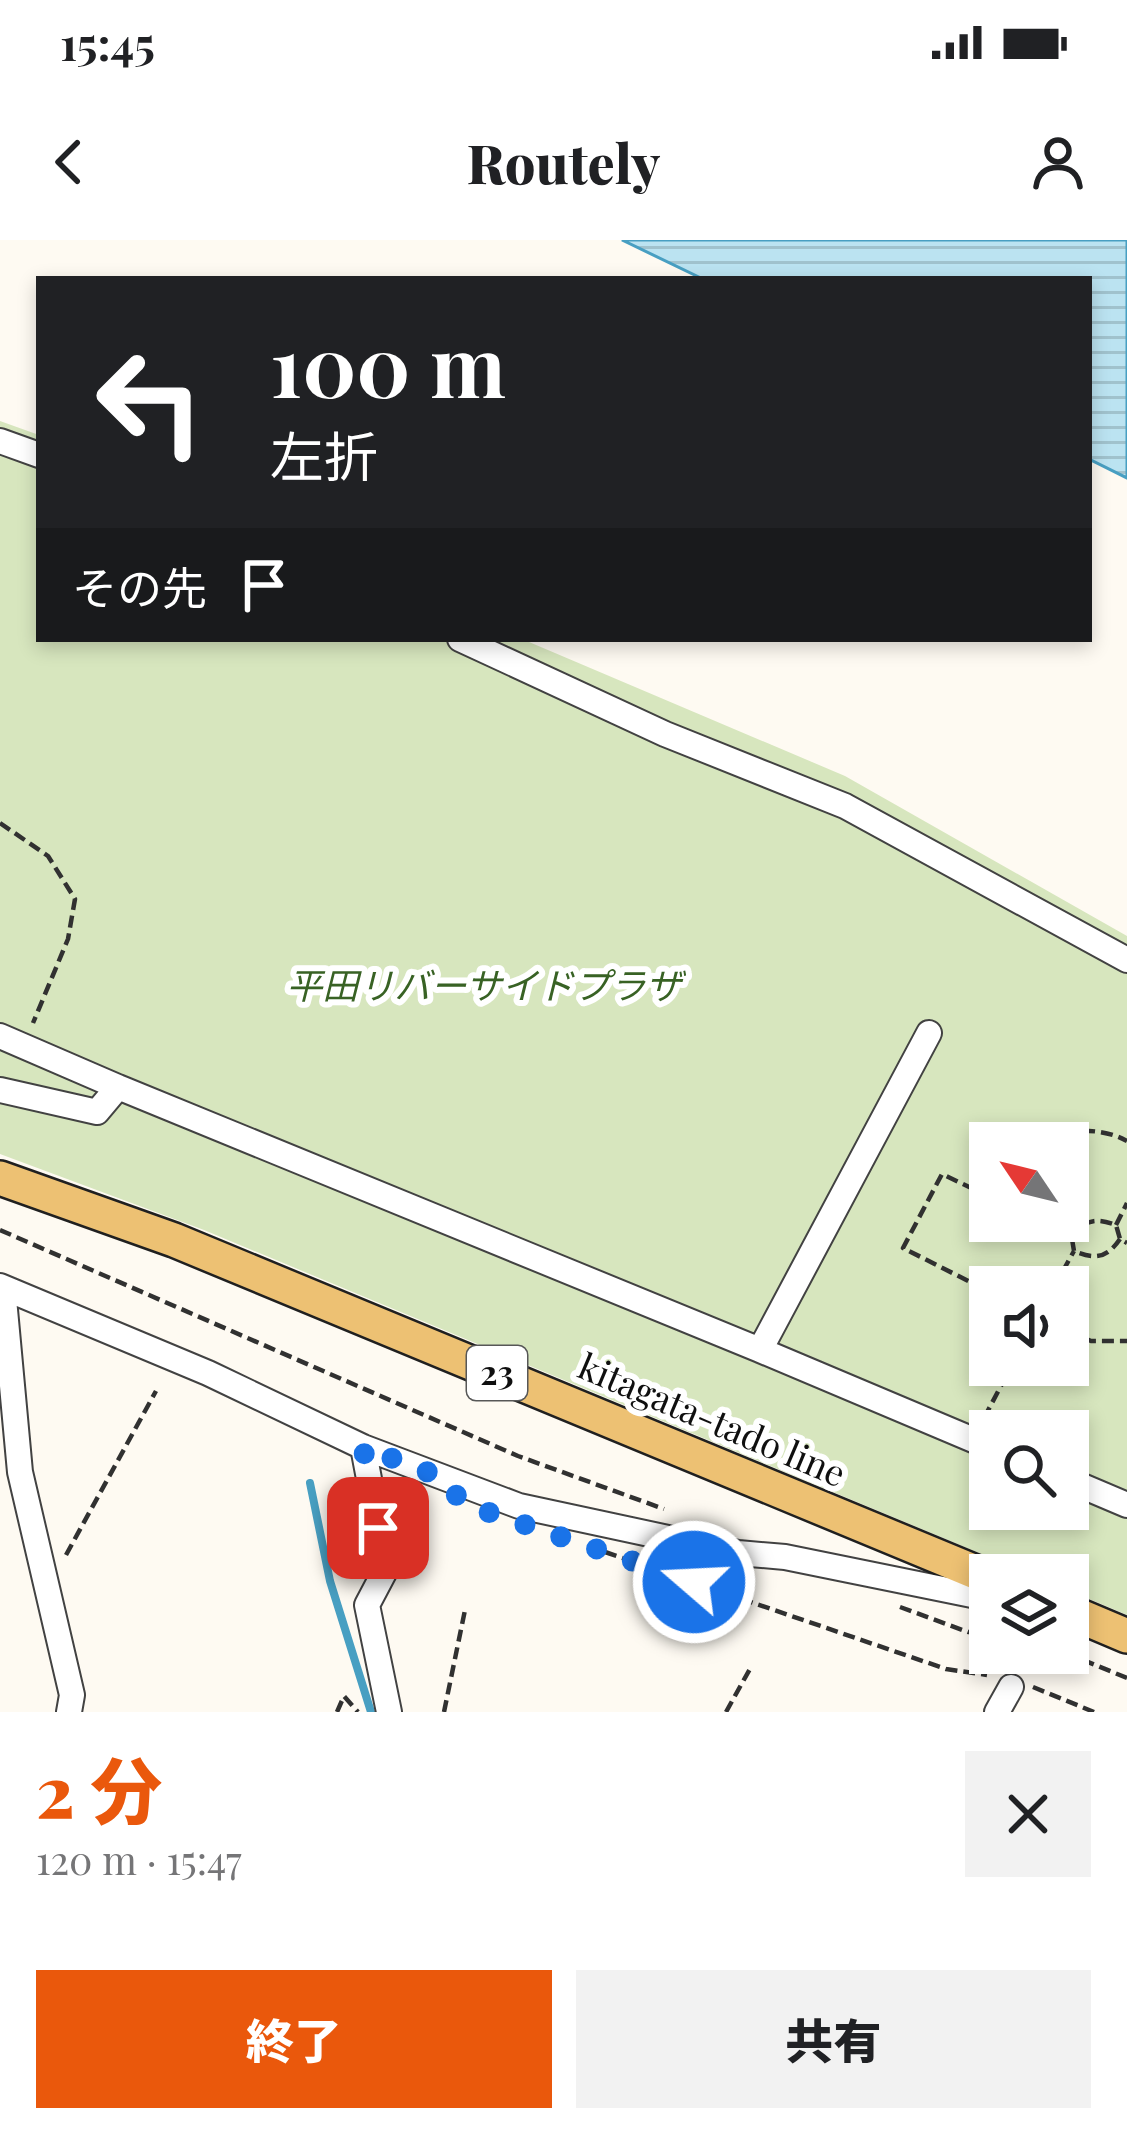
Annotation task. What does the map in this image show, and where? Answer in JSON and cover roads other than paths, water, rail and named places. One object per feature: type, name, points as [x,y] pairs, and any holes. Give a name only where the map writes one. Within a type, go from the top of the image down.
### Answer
[{"type":"main road","name":"kitagata-tado line","points":[[0,1178],[234,1264],[969,1569]]},
{"type":"main road","points":[[1089,1620],[1127,1636]]},
{"type":"street","points":[[0,441],[36,454]]},
{"type":"street","points":[[466,642],[665,734],[844,806],[1127,960]]},
{"type":"street","points":[[760,1350],[929,1033]]},
{"type":"street","points":[[11,1041],[969,1438]]},
{"type":"street","points":[[0,1090],[97,1112],[118,1087]]},
{"type":"street","points":[[69,1712],[72,1695],[20,1472],[2,1287],[228,1382],[363,1447],[519,1506],[739,1553],[785,1557],[969,1594]]},
{"type":"street","points":[[363,1447],[386,1569],[368,1605],[389,1712]]},
{"type":"street","points":[[1089,1489],[1127,1505]]},
{"type":"street","points":[[997,1712],[1006,1680]]},
{"type":"water","points":[[622,240],[1127,240],[1127,478],[1092,460],[1092,276],[697,276]]},
{"type":"waterway","points":[[310,1483],[330,1581],[371,1712]]},
{"type":"park label","name":"平田リバーサイドプラザ","points":[[484,986]]}]
